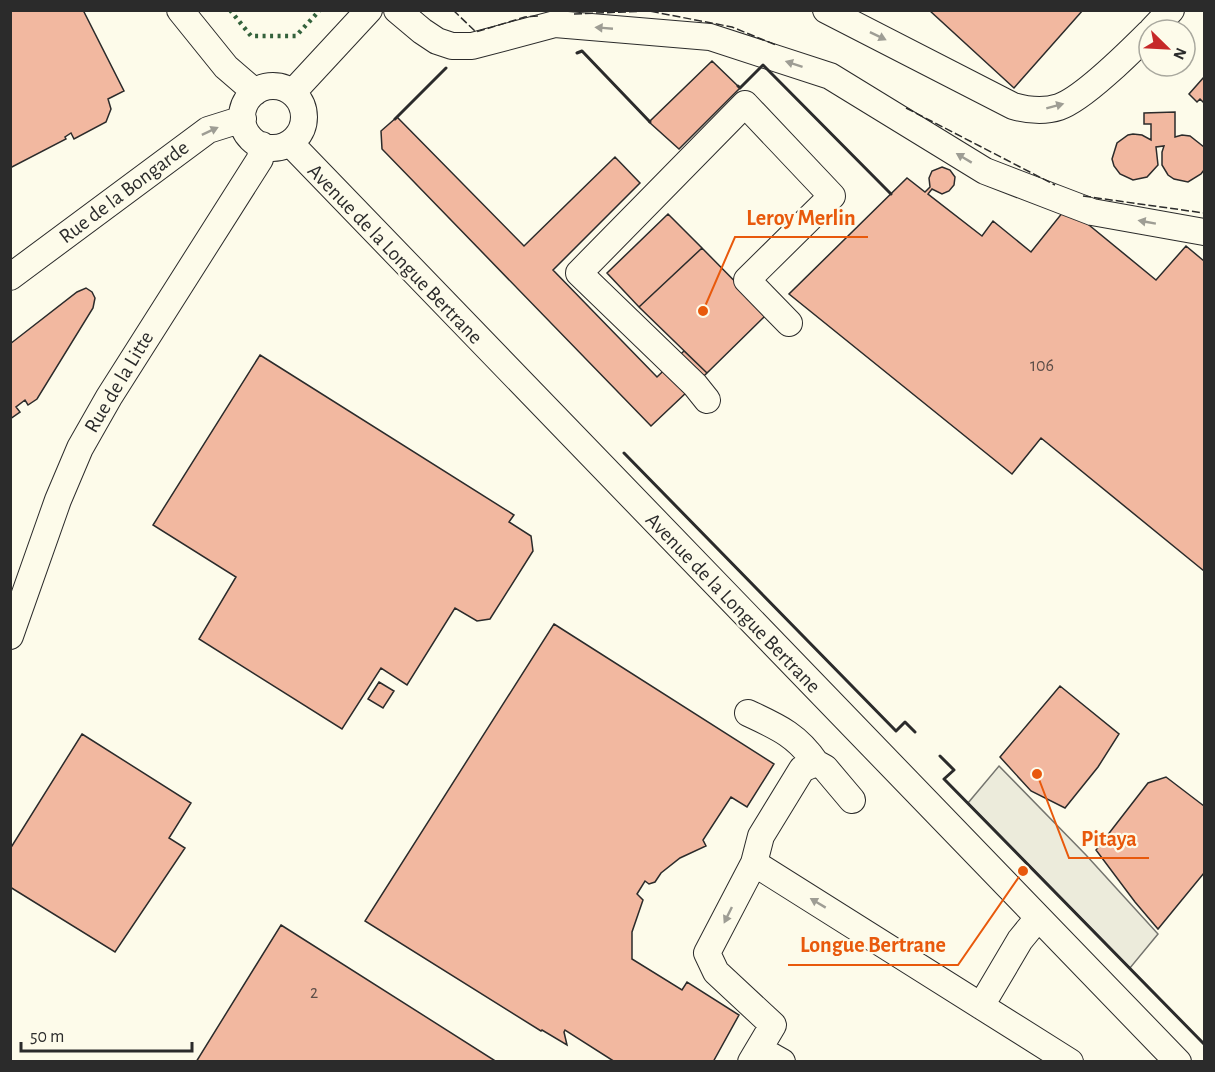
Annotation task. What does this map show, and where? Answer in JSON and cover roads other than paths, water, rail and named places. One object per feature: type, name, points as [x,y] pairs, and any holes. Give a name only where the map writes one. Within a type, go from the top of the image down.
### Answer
[{"type":"street","points":[[180,10],[226,67],[255,92]]},
{"type":"street","points":[[293,92],[369,10]]},
{"type":"street","points":[[397,10],[422,31],[453,46],[471,46],[555,24],[710,37],[830,76],[985,171],[1092,212],[1204,232]]},
{"type":"street","points":[[826,10],[1013,106],[1029,111],[1059,107],[1086,90],[1137,43]]},
{"type":"street","points":[[273,86],[284,87],[293,92],[303,108],[304,118],[297,136],[290,143],[281,147],[271,147],[262,145],[249,135],[243,119],[243,109],[255,92],[264,87],[273,86]]},
{"type":"street","points":[[707,400],[695,385],[579,273],[745,104],[832,196],[747,280],[789,323]]},
{"type":"street","name":"Rue de la Bongarde","points":[[10,276],[208,130],[243,119]]},
{"type":"street","name":"Avenue de la Longue Bertrane","points":[[290,143],[1178,1062]]},
{"type":"street","name":"Rue de la Litte","points":[[10,636],[58,500],[80,448],[109,397],[260,159],[262,145]]},
{"type":"street","points":[[748,713],[788,733],[805,746],[816,763],[825,768],[852,800]]},
{"type":"street","points":[[782,1062],[755,1055],[773,1025],[716,972],[707,953],[754,863],[762,836],[802,769],[816,763]]},
{"type":"street","points":[[754,863],[1070,1062]]},
{"type":"street","points":[[981,1006],[1020,940],[1038,918]]},
{"type":"place","name":"Leroy Merlin","points":[[703,311]]},
{"type":"place","name":"Pitaya","points":[[1037,774]]},
{"type":"place","name":"Longue Bertrane","points":[[1023,871]]}]
